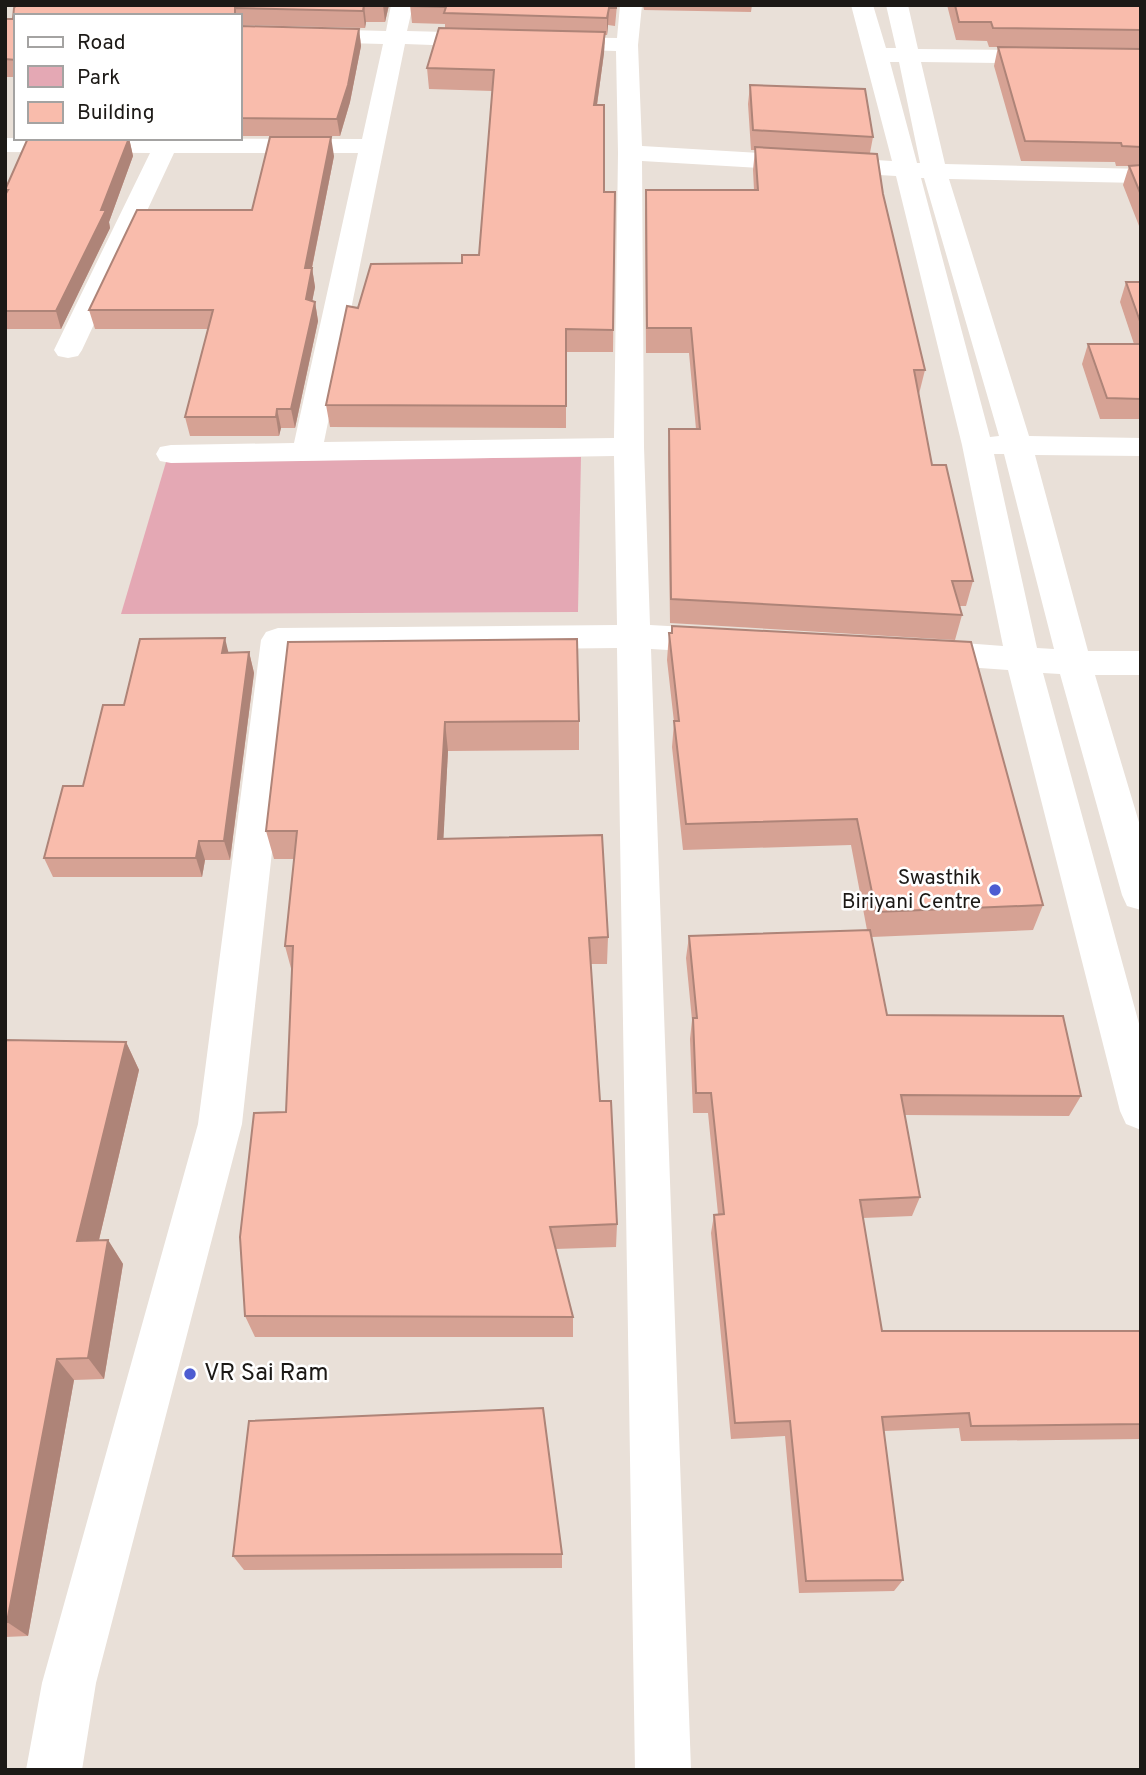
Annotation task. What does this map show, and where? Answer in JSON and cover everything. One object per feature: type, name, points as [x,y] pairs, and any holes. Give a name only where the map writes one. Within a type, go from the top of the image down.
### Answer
[{"type":"street","points":[[307,451],[401,5]]},
{"type":"street","points":[[631,5],[627,45],[630,153],[629,447],[663,1770]]},
{"type":"street","points":[[862,5],[877,55],[1017,446],[1074,663],[1141,895]]},
{"type":"street","points":[[897,5],[908,55],[919,169],[1022,657],[1141,1111]]},
{"type":"street","points":[[242,33],[503,41]]},
{"type":"street","points":[[531,42],[627,45]]},
{"type":"street","points":[[877,55],[1141,58]]},
{"type":"street","points":[[5,145],[66,142],[372,146]]},
{"type":"street","points":[[68,350],[166,145]]},
{"type":"street","points":[[630,153],[919,169],[1141,176]]},
{"type":"street","points":[[976,445],[1141,447]]},
{"type":"street","points":[[171,454],[629,447]]},
{"type":"street","points":[[54,1770],[69,1684],[220,1124],[278,640],[635,636],[760,643]]},
{"type":"street","points":[[884,650],[1022,657],[1074,663],[1141,663]]},
{"type":"green space","points":[[581,457],[578,612],[121,614],[166,462]]},
{"type":"building","points":[[16,5],[364,5],[363,11],[235,8],[235,14],[14,14],[14,60],[5,59],[5,21],[13,19],[14,8]]},
{"type":"building","points":[[410,5],[616,5],[616,8],[609,8],[607,18],[444,13],[446,7]]},
{"type":"building","points":[[955,5],[1141,5],[1141,30],[993,28],[991,22],[959,22]]},
{"type":"building","points":[[242,26],[359,29],[348,85],[337,119],[242,118]]},
{"type":"building","points":[[439,28],[605,32],[594,105],[604,105],[604,192],[615,192],[613,330],[566,329],[566,406],[326,405],[347,306],[358,308],[371,264],[462,263],[462,255],[479,255],[494,70],[427,68]]},
{"type":"building","points":[[998,47],[1141,49],[1141,147],[1122,146],[1121,143],[1025,141]]},
{"type":"building","points":[[750,85],[865,89],[873,137],[753,130]]},
{"type":"building","points":[[270,137],[331,137],[305,268],[312,268],[306,299],[315,302],[291,409],[277,409],[276,417],[185,417],[213,310],[89,310],[137,210],[252,210]]},
{"type":"building","points":[[27,140],[128,140],[101,210],[106,210],[56,311],[5,311],[5,195],[8,190],[5,190]]},
{"type":"building","points":[[755,147],[877,154],[883,194],[925,370],[914,370],[932,465],[946,465],[973,581],[952,581],[962,615],[671,599],[669,429],[700,429],[691,328],[647,328],[646,190],[758,190]]},
{"type":"building","points":[[1141,165],[1141,195],[1129,166]]},
{"type":"building","points":[[1126,282],[1141,282],[1141,324]]},
{"type":"building","points":[[1088,344],[1141,344],[1141,399],[1107,398]]},
{"type":"building","points":[[672,626],[971,642],[1043,905],[876,912],[857,819],[686,824],[674,721],[679,721],[669,633],[672,633]]},
{"type":"building","points":[[225,638],[222,653],[249,652],[224,841],[199,841],[196,858],[44,858],[63,786],[83,786],[103,705],[124,705],[140,639]]},
{"type":"building","points":[[577,639],[579,721],[445,722],[438,839],[602,835],[608,937],[589,938],[600,1101],[611,1101],[617,1224],[550,1227],[573,1317],[245,1316],[240,1237],[254,1113],[286,1112],[293,946],[285,946],[297,831],[266,831],[288,642]]},
{"type":"building","points":[[870,930],[887,1015],[1063,1016],[1081,1096],[901,1095],[920,1197],[860,1200],[882,1331],[1141,1331],[1141,1424],[971,1426],[969,1413],[882,1417],[903,1580],[806,1581],[790,1421],[735,1423],[714,1215],[724,1214],[711,1093],[696,1093],[693,1018],[697,1018],[689,936]]},
{"type":"building","points":[[5,1040],[126,1042],[77,1241],[108,1240],[88,1358],[57,1359],[7,1622],[5,1622]]},
{"type":"building","points":[[543,1408],[562,1554],[233,1556],[249,1421]]},
{"type":"place","name":"Swasthik Biriyani Centre","points":[[995,890]]},
{"type":"place","name":"VR Sai Ram","points":[[190,1374]]}]
